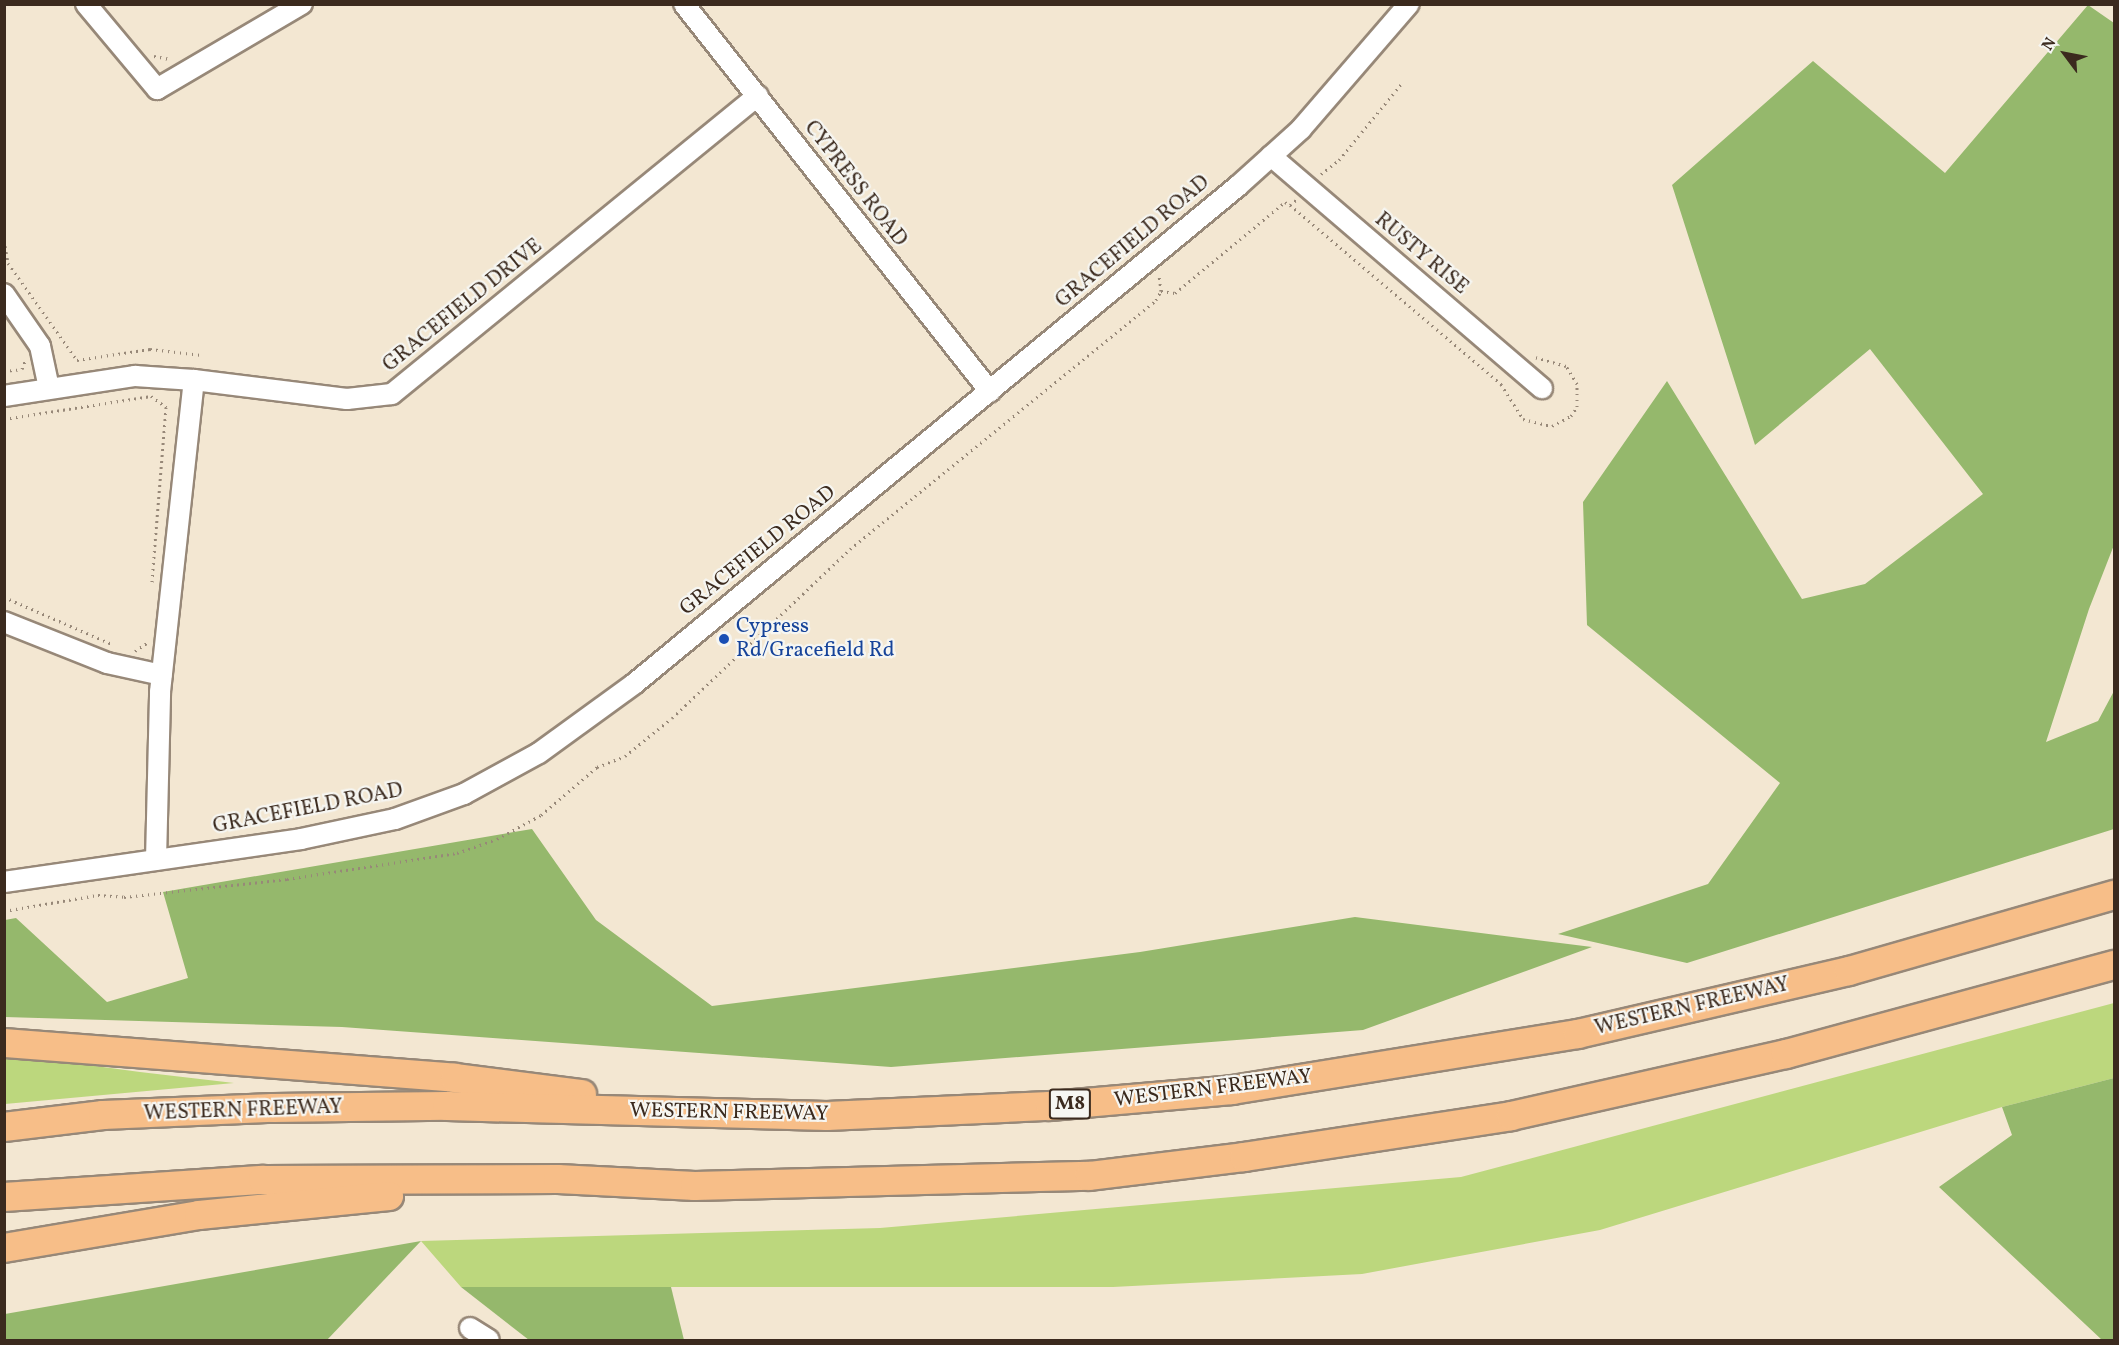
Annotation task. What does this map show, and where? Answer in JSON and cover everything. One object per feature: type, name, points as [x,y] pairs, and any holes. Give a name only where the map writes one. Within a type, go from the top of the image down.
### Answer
[{"type":"highway","name":"WESTERN FREEWAY","points":[[4,1127],[103,1115],[273,1108],[447,1106],[753,1116],[1050,1106],[1232,1090],[1578,1034],[1849,970],[2115,895]]},
{"type":"highway","points":[[4,1197],[263,1180],[558,1179],[695,1185],[836,1184],[1090,1176],[1244,1157],[1511,1116],[1785,1054],[2115,965]]},
{"type":"highway","points":[[4,1043],[455,1078],[753,1116]]},
{"type":"highway","points":[[4,1248],[199,1215],[558,1179]]},
{"type":"street","points":[[86,4],[157,89],[302,4]]},
{"type":"street","name":"CYPRESS ROAD","points":[[684,4],[758,96],[795,149],[990,392]]},
{"type":"street","name":"GRACEFIELD ROAD","points":[[4,882],[301,839],[395,819],[451,800],[508,772],[634,684],[990,392],[1271,156],[1300,129],[1409,4]]},
{"type":"street","name":"GRACEFIELD DRIVE","points":[[4,396],[135,376],[194,380],[347,399],[392,394],[758,96]]},
{"type":"street","name":"RUSTY RISE","points":[[1271,156],[1542,388]]},
{"type":"street","points":[[4,294],[40,346],[49,388]]},
{"type":"street","points":[[156,860],[162,675],[194,380]]},
{"type":"street","points":[[4,622],[107,663],[162,675]]},
{"type":"street","points":[[470,1328],[489,1341]]},
{"type":"path","points":[[147,48],[155,57],[168,60],[178,55]]},
{"type":"path","points":[[4,240],[8,263],[77,360],[150,349],[202,355]]},
{"type":"path","points":[[4,371],[22,369],[26,359]]},
{"type":"path","points":[[4,419],[151,396],[166,407],[151,594]]},
{"type":"path","points":[[4,597],[111,643]]},
{"type":"path","points":[[133,652],[147,640]]},
{"type":"green space","points":[[2088,5],[2114,23],[2114,545],[2089,609],[2046,742],[2098,721],[2114,691],[2114,829],[1687,963],[1558,934],[1708,884],[1780,783],[1587,625],[1583,502],[1667,381],[1802,599],[1865,584],[1983,494],[1870,349],[1755,445],[1672,185],[1813,61],[1945,173]]},
{"type":"green space","points":[[532,829],[596,920],[712,1006],[1140,952],[1355,917],[1592,947],[1363,1030],[891,1067],[342,1027],[5,1017],[5,920],[16,918],[107,1002],[188,978],[163,892]]},
{"type":"green space","points":[[2114,1003],[2114,1078],[2002,1107],[1600,1230],[1362,1274],[1113,1287],[461,1287],[421,1241],[880,1228],[1461,1177]]},
{"type":"green space","points":[[21,1056],[234,1083],[5,1104],[4,1057]]},
{"type":"green space","points":[[2114,1078],[2114,1340],[2102,1340],[1939,1187],[2012,1135],[2002,1107]]},
{"type":"green space","points":[[421,1241],[327,1340],[5,1340],[5,1314]]},
{"type":"green space","points":[[461,1287],[671,1287],[684,1340],[529,1340]]},
{"type":"place","name":"Cypress Rd/Gracefield Rd","points":[[724,639]]}]
